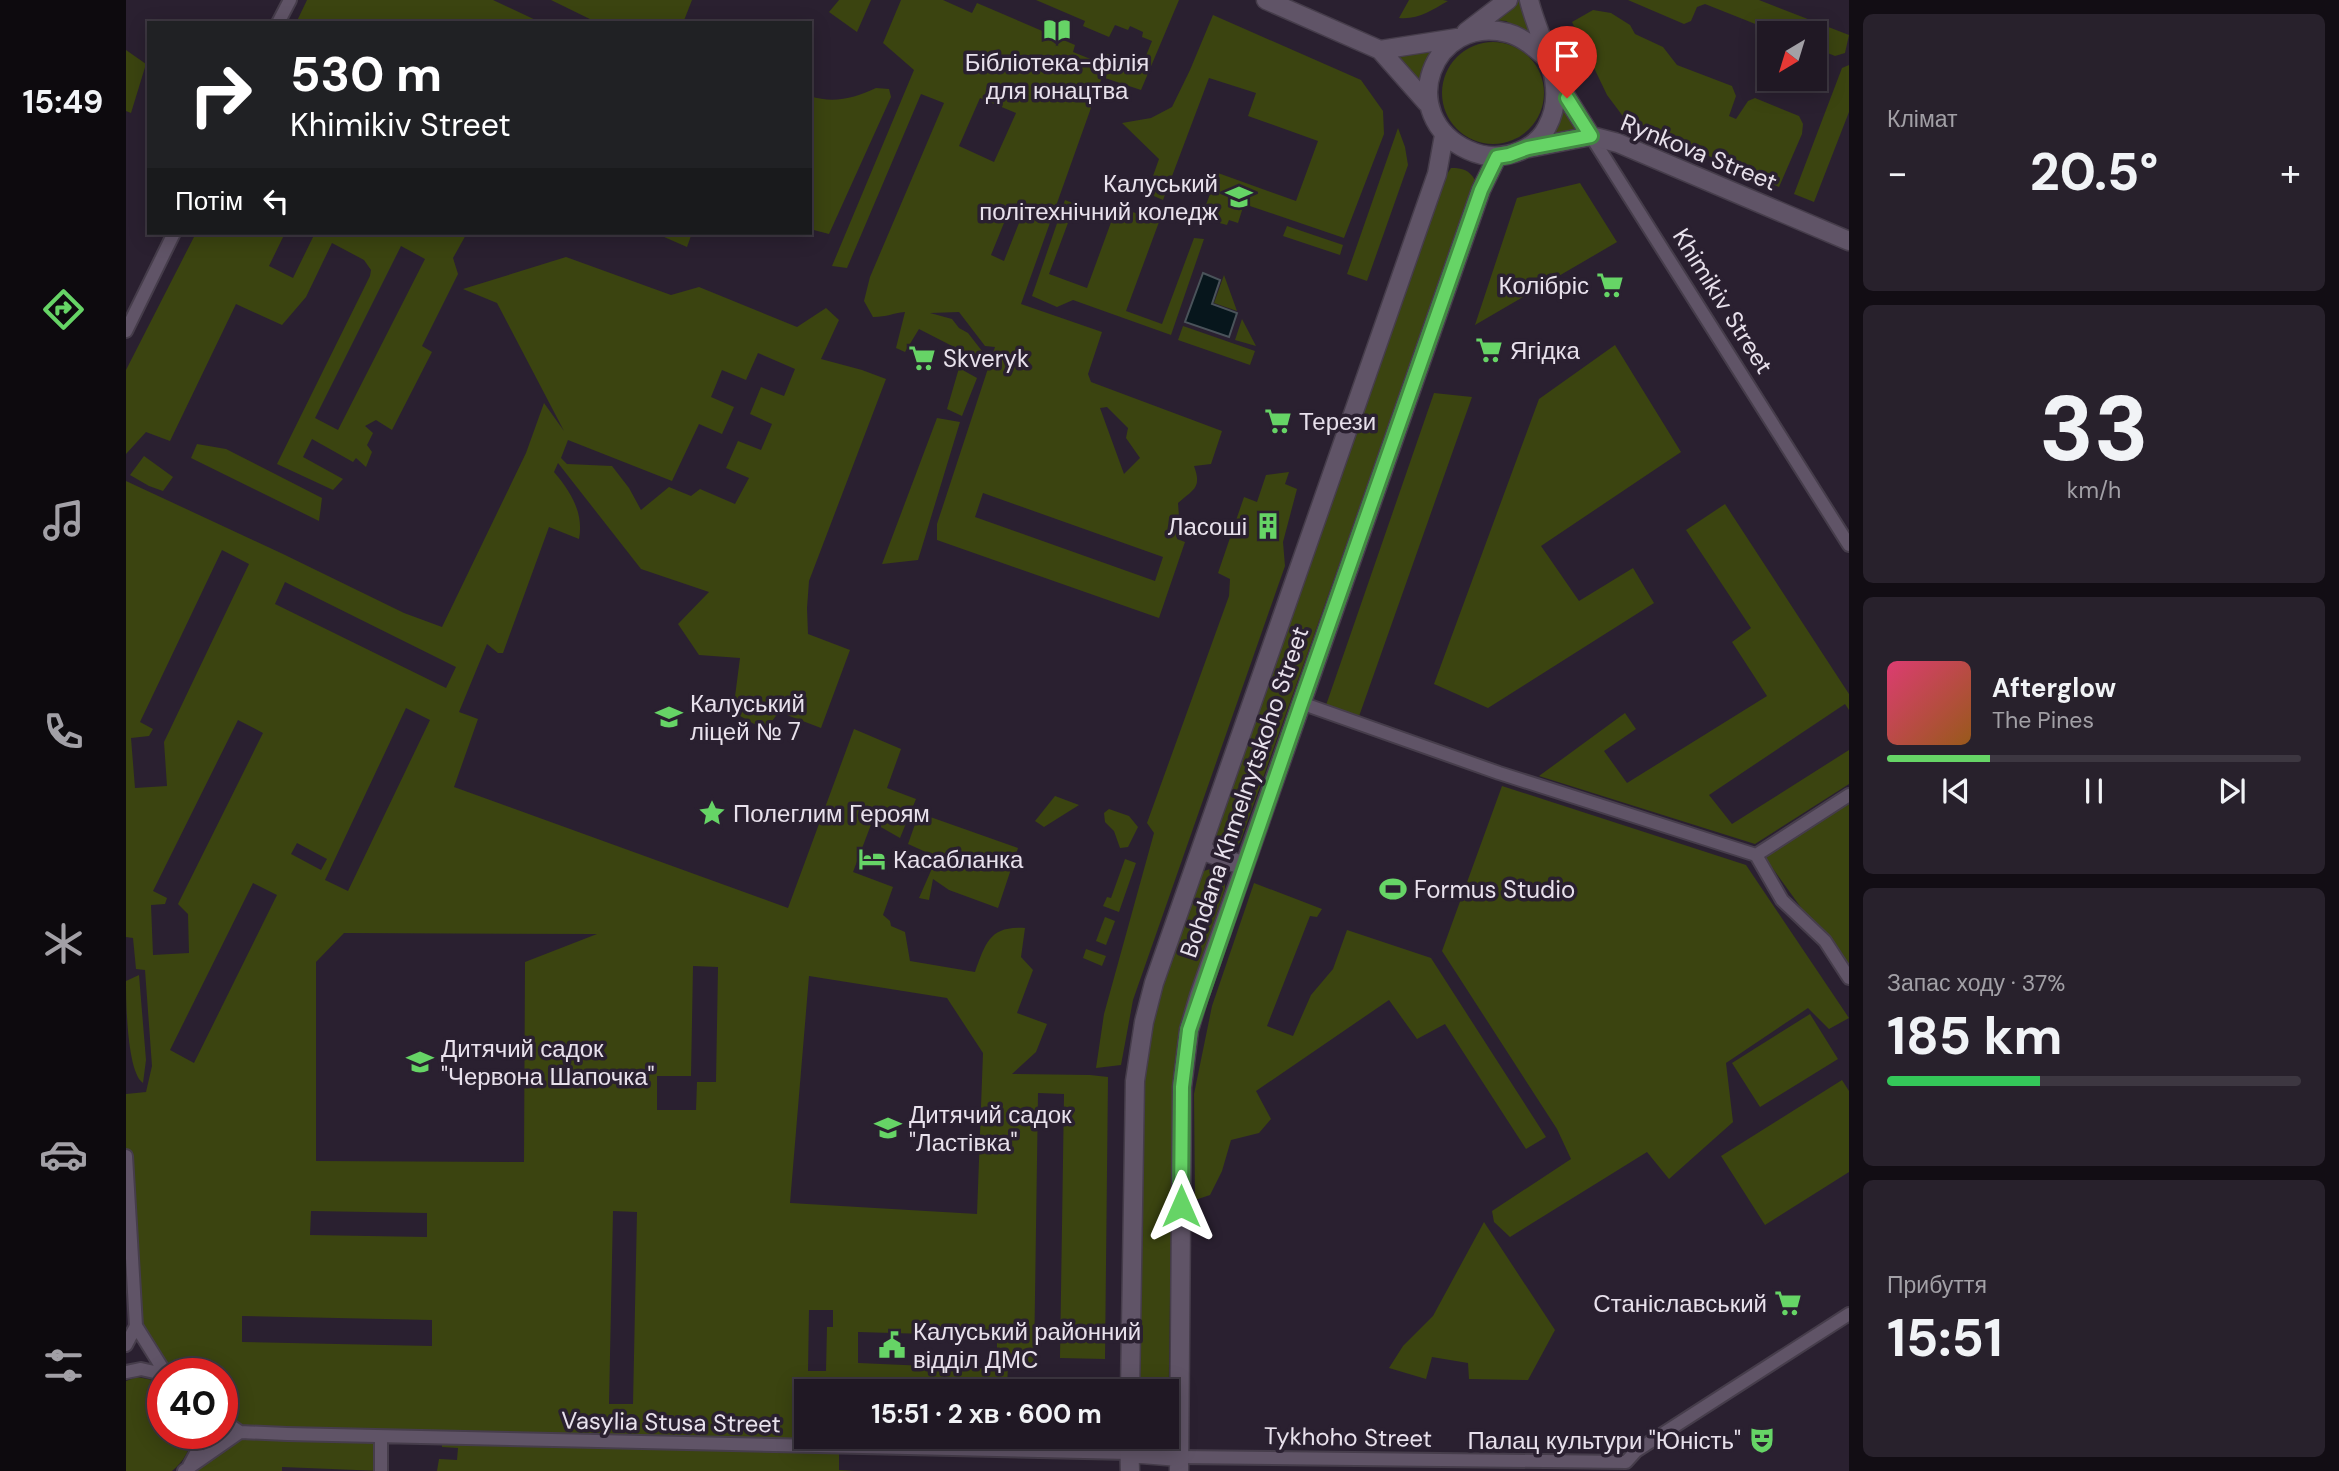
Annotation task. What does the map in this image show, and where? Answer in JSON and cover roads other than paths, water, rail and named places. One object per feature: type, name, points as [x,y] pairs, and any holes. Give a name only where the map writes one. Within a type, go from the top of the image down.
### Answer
[{"type":"street","points":[[279,21],[290,0]]},
{"type":"street","points":[[1266,0],[1380,50],[1427,103]]},
{"type":"street","points":[[1508,0],[1443,52],[1429,78],[1427,88],[1427,103],[1434,122],[1444,135],[1458,146],[1476,154],[1497,157],[1591,136]]},
{"type":"street","points":[[1528,148],[1542,136],[1552,118],[1556,100],[1555,79],[1529,0]]},
{"type":"street","points":[[1380,50],[1488,31],[1508,33],[1521,38],[1548,59]]},
{"type":"street","name":"Rynkova Street","points":[[1555,79],[1591,136],[1618,143],[1849,241]]},
{"type":"street","name":"Bohdana Khmelnytskoho Street","points":[[1130,1379],[1135,1081],[1144,1022],[1154,983],[1437,174],[1444,135]]},
{"type":"street","name":"Khimikiv Street","points":[[1591,136],[1849,545]]},
{"type":"street","name":"Bohdana Khmelnytskoho Street","points":[[1179,1464],[1182,1087],[1192,1018],[1481,190],[1497,157]]},
{"type":"street","points":[[126,331],[173,235]]},
{"type":"street","points":[[1301,704],[1508,776],[1756,855],[1782,900],[1825,941],[1849,978]]},
{"type":"street","points":[[1756,855],[1849,794]]},
{"type":"street","points":[[1200,850],[1244,866]]},
{"type":"street","points":[[126,1156],[136,1326],[155,1358]]},
{"type":"street","name":"Tykhoho Street","points":[[1179,1464],[1629,1467],[1636,1451],[1849,1314]]},
{"type":"street","points":[[126,1345],[136,1326]]},
{"type":"street","points":[[126,1372],[147,1370]]},
{"type":"street","points":[[185,1470],[240,1432]]},
{"type":"street","name":"Vasylia Stusa Street","points":[[240,1432],[1129,1454]]},
{"type":"street","points":[[381,1437],[381,1471]]},
{"type":"street","points":[[185,1470],[197,1449]]},
{"type":"street","points":[[1129,1454],[1179,1464]]},
{"type":"place","name":"Бібліотека-філія для юнацтва","points":[[1057,30]]},
{"type":"place","name":"Калуський політехнічний коледж","points":[[1239,197]]},
{"type":"place","name":"Колібріс","points":[[1610,285]]},
{"type":"place","name":"Ягідка","points":[[1489,350]]},
{"type":"place","name":"Skveryk","points":[[922,358]]},
{"type":"place","name":"Терези","points":[[1278,421]]},
{"type":"place","name":"Ласоші","points":[[1268,526]]},
{"type":"place","name":"Калуський ліцей № 7","points":[[669,717]]},
{"type":"place","name":"Полеглим Героям","points":[[712,813]]},
{"type":"place","name":"Касабланка","points":[[872,859]]},
{"type":"place","name":"Formus Studio","points":[[1393,889]]},
{"type":"place","name":"Дитячий садок \"Червона Шапочка\"","points":[[420,1062]]},
{"type":"place","name":"Дитячий садок \"Ластівка\"","points":[[888,1128]]},
{"type":"place","name":"Станіславський","points":[[1788,1303]]},
{"type":"place","name":"Калуський районний відділ ДМС","points":[[892,1345]]},
{"type":"place","name":"Палац культури \"Юність\"","points":[[1762,1440]]}]
